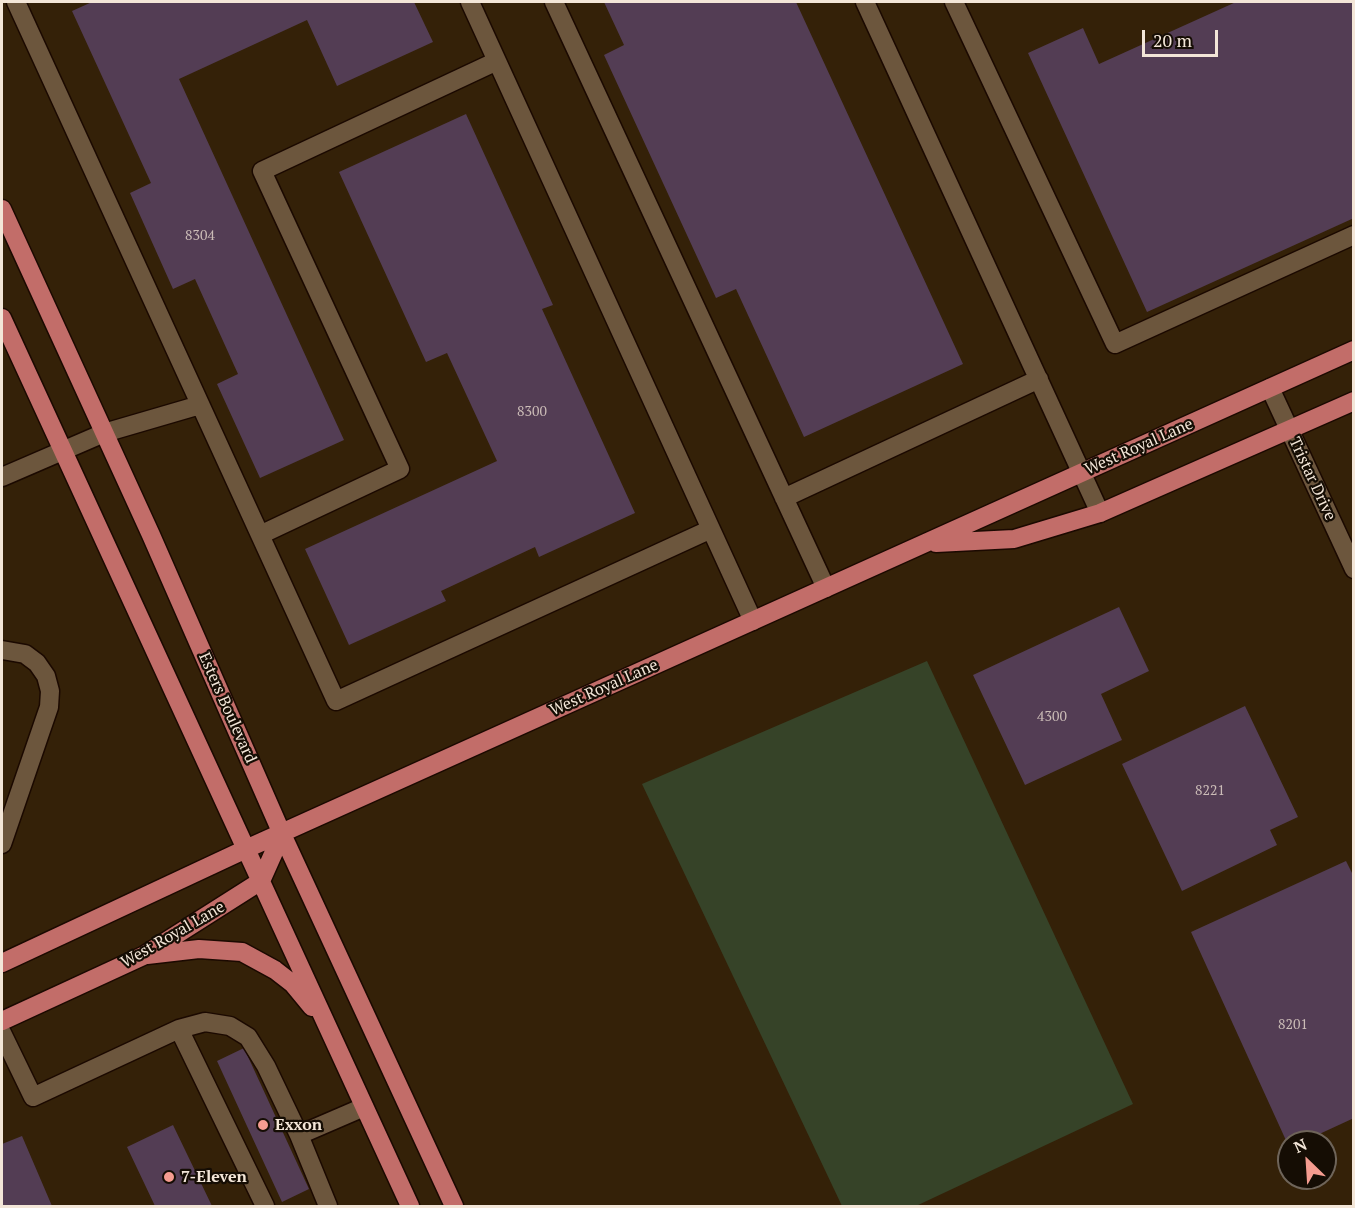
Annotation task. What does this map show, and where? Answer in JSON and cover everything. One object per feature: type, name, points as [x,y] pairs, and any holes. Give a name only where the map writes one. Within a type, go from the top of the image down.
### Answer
[{"type":"main road","name":"Esters Boulevard","points":[[2,209],[282,834],[454,1206]]},
{"type":"main road","points":[[2,318],[410,1206]]},
{"type":"main road","name":"West Royal Lane","points":[[2,963],[246,849],[1353,350]]},
{"type":"main road","name":"West Royal Lane","points":[[925,544],[1014,539],[1100,513],[1353,401]]},
{"type":"main road","points":[[261,881],[282,834]]},
{"type":"main road","name":"West Royal Lane","points":[[2,1021],[143,956],[261,881]]},
{"type":"main road","points":[[143,956],[199,949],[242,952],[275,970],[293,984],[327,1026]]},
{"type":"street","points":[[16,2],[336,701],[709,530]]},
{"type":"street","points":[[470,2],[709,530],[753,621]]},
{"type":"street","points":[[554,2],[826,588]]},
{"type":"street","points":[[865,2],[1100,513]]},
{"type":"street","points":[[954,2],[1115,344],[1353,235]]},
{"type":"street","points":[[260,535],[400,469],[262,171],[497,61]]},
{"type":"street","points":[[784,498],[1039,379]]},
{"type":"street","name":"Tristar Drive","points":[[1270,388],[1353,569]]},
{"type":"street","points":[[2,477],[104,433],[200,405]]},
{"type":"street","points":[[2,650],[25,654],[37,663],[46,676],[50,691],[49,707],[3,835]]},
{"type":"street","points":[[2,1033],[33,1097],[179,1029],[205,1022],[230,1026],[248,1037],[266,1065],[299,1135],[328,1206]]},
{"type":"street","points":[[179,1029],[265,1206]]},
{"type":"street","points":[[299,1135],[364,1107]]},
{"type":"green space","points":[[927,661],[1133,1104],[916,1206],[842,1206],[642,784]]},
{"type":"building","points":[[92,2],[414,2],[433,42],[337,86],[307,20],[179,79],[344,440],[260,478],[217,384],[238,374],[195,279],[173,289],[130,193],[151,183],[72,11]]},
{"type":"building","points":[[604,2],[796,2],[963,364],[804,437],[736,289],[716,298],[604,55],[624,45]]},
{"type":"building","points":[[1236,2],[1354,2],[1354,218],[1147,312],[1028,53],[1083,28],[1099,64]]},
{"type":"building","points":[[466,114],[553,305],[542,309],[635,513],[539,557],[535,547],[441,591],[446,601],[349,645],[305,549],[497,461],[447,353],[426,362],[339,172]]},
{"type":"building","points":[[1119,607],[1149,671],[1101,694],[1122,740],[1025,785],[973,675]]},
{"type":"building","points":[[1245,706],[1298,817],[1270,830],[1277,845],[1182,891],[1122,764]]},
{"type":"building","points":[[1346,861],[1354,877],[1354,1118],[1328,1130],[1281,1130],[1191,932]]},
{"type":"building","name":"Exxon","points":[[244,1048],[309,1189],[282,1202],[217,1061]]},
{"type":"building","name":"7-Eleven","points":[[173,1125],[212,1206],[155,1206],[127,1147]]},
{"type":"building","points":[[22,1136],[52,1206],[2,1206],[2,1144]]},
{"type":"place","name":"Exxon","points":[[263,1125]]},
{"type":"place","name":"7-Eleven","points":[[169,1177]]}]
